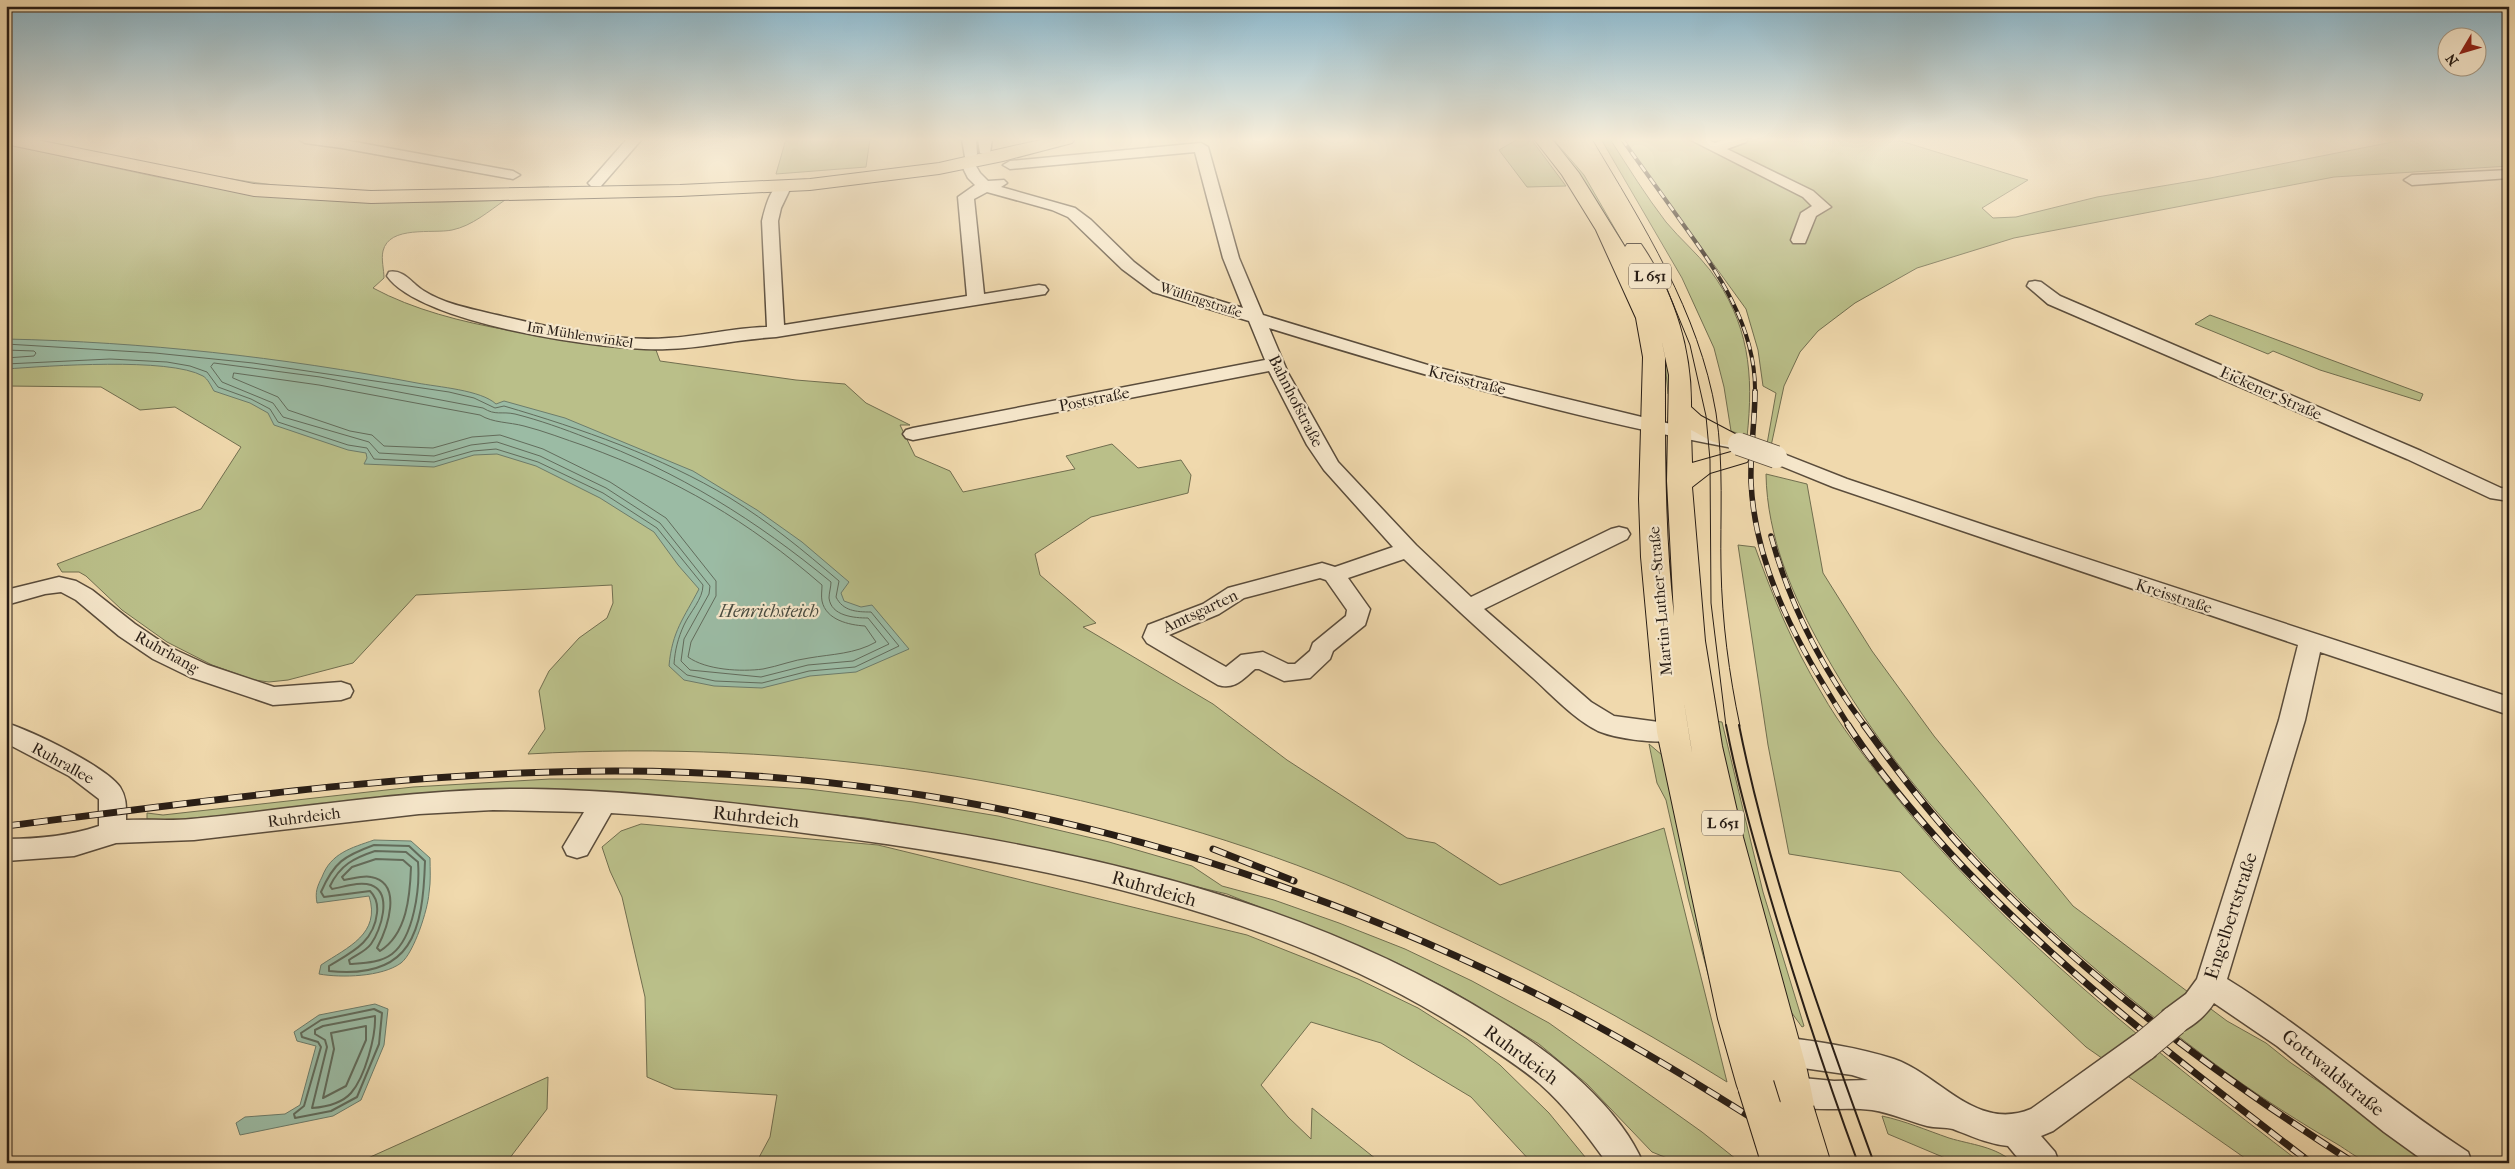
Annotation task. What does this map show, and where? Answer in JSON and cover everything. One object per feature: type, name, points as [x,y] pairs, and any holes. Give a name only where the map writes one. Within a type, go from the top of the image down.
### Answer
[{"type":"main road","points":[[309,194],[363,197],[451,194]]},
{"type":"main road","name":"Martin-Luther-Straße","points":[[1583,194],[1606,230],[1647,318],[1654,357],[1654,557],[1672,732],[1737,1019],[1746,1047]]},
{"type":"main road","name":"Martin-Luther-Straße","points":[[1601,194],[1645,268],[1662,305],[1678,361],[1681,483],[1688,628],[1700,716],[1718,800],[1782,1052],[1781,1096]]},
{"type":"main road","points":[[1653,436],[1679,420],[1693,421],[1734,447],[1681,483]]},
{"type":"main road","points":[[1746,1047],[1782,1052]]},
{"type":"main road","name":"L 651","points":[[1746,1047],[1781,1096],[1812,1163]]},
{"type":"main road","name":"L 651","points":[[1780,1163],[1781,1096]]},
{"type":"street","points":[[776,332],[770,221],[773,208],[780,194]]},
{"type":"street","points":[[974,194],[966,197],[976,301]]},
{"type":"street","name":"Wülfingstraße","points":[[1008,194],[1011,196],[1024,197],[1068,210],[1075,214],[1146,281],[1160,288],[1257,318]]},
{"type":"street","name":"Bahnhofstraße","points":[[1213,194],[1224,237],[1275,364],[1313,438],[1331,466],[1408,550],[1468,608],[1582,708],[1600,720],[1629,729],[1672,732]]},
{"type":"street","points":[[1799,240],[1809,213],[1823,207],[1807,194]]},
{"type":"street","name":"Im Mühlenwinkel","points":[[395,276],[418,295],[455,311],[529,328],[624,344],[668,344],[746,333],[776,332],[1039,290]]},
{"type":"street","name":"Eickener Straße","points":[[2035,286],[2054,300],[2503,495]]},
{"type":"street","name":"Kreisstraße","points":[[1257,318],[1425,370],[1653,436]]},
{"type":"street","name":"Poststraße","points":[[913,434],[1275,364]]},
{"type":"street","name":"Kreisstraße","points":[[1734,447],[2509,706]]},
{"type":"street","points":[[2503,495],[2509,514]]},
{"type":"street","points":[[1468,608],[1620,534]]},
{"type":"street","name":"Amtsgarten","points":[[1334,575],[1359,609],[1357,619],[1321,649],[1322,653],[1301,672],[1284,673],[1263,660],[1249,661],[1227,679],[1155,637],[1156,631],[1211,608],[1236,593],[1322,570],[1334,575],[1408,550]]},
{"type":"street","name":"Ruhrhang","points":[[6,598],[43,587],[59,584],[68,586],[84,595],[127,630],[161,652],[198,671],[273,696],[341,691]]},
{"type":"street","name":"Engelbertstraße","points":[[2016,1131],[2042,1120],[2144,1046],[2197,1003],[2210,984],[2292,720],[2311,641]]},
{"type":"street","name":"Ruhrallee","points":[[6,732],[103,786],[114,803],[112,823],[114,832]]},
{"type":"street","name":"Ruhrdeich","points":[[6,850],[85,842],[114,832],[181,831],[449,802],[540,799],[604,802],[850,827],[994,850],[1128,881],[1274,926],[1329,947],[1413,984],[1452,1006],[1528,1056],[1558,1081],[1584,1107],[1627,1163]]},
{"type":"street","points":[[577,847],[604,802]]},
{"type":"street","name":"Gottwaldstraße","points":[[2210,984],[2261,1017],[2388,1118],[2456,1163]]},
{"type":"street","points":[[1782,1052],[1852,1061],[1894,1074],[1955,1115]]},
{"type":"street","points":[[1781,1096],[1870,1095],[1892,1099],[1928,1111],[1955,1115],[1994,1129],[2016,1131],[2043,1163]]},
{"type":"shaded area","points":[[6,194],[258,194],[378,202],[505,200],[480,218],[459,228],[444,231],[413,232],[394,237],[387,243],[383,251],[384,278],[373,288],[404,303],[438,314],[511,331],[656,350],[660,361],[796,380],[845,384],[866,403],[910,425],[900,425],[915,456],[950,471],[963,492],[1075,469],[1066,456],[1112,444],[1138,468],[1181,460],[1191,475],[1188,493],[1091,517],[1035,554],[1040,575],[1096,623],[1083,627],[1213,704],[1287,760],[1407,838],[1435,843],[1500,885],[1664,828],[1727,1082],[1576,994],[1459,935],[1382,900],[1320,874],[1226,841],[1130,813],[1031,790],[931,772],[830,760],[729,753],[628,751],[528,754],[545,729],[539,691],[549,671],[579,638],[607,618],[613,603],[612,585],[416,595],[353,663],[288,680],[269,682],[254,680],[212,665],[167,642],[122,610],[86,576],[79,572],[62,572],[57,564],[201,509],[241,447],[175,407],[140,410],[101,387],[6,386]]},
{"type":"shaded area","points":[[1589,194],[1595,194],[1642,276],[1658,315],[1666,345],[1674,395],[1668,394],[1664,351],[1659,324],[1626,254]]},
{"type":"shaded area","points":[[1633,194],[1645,194],[1666,222],[1710,270],[1733,309],[1741,329],[1749,370],[1750,391],[1747,437],[1731,431],[1724,387],[1714,348],[1682,278]]},
{"type":"shaded area","points":[[1662,194],[2006,194],[1982,208],[1993,218],[2016,217],[2117,194],[2247,194],[2014,238],[1917,268],[1855,303],[1818,331],[1800,352],[1784,386],[1771,446],[1767,444],[1776,393],[1763,386],[1758,350],[1746,309]]},
{"type":"shaded area","points":[[2210,315],[2423,394],[2420,401],[2320,370],[2273,351],[2268,354],[2195,324]]},
{"type":"shaded area","points":[[1766,474],[1807,484],[1823,573],[1872,651],[1934,736],[2073,906],[2227,1021],[2266,1043],[2291,1063],[2439,1163],[2392,1164],[2368,1162],[2356,1157],[2283,1111],[2230,1075],[2114,985],[2058,936],[2004,884],[1953,830],[1905,774],[1862,714],[1824,652],[1802,610],[1784,566],[1771,521]]},
{"type":"shaded area","points":[[1738,545],[1755,547],[1776,603],[1811,675],[1828,705],[1871,765],[1934,842],[1981,893],[2083,988],[2136,1033],[2301,1163],[2252,1163],[2086,1047],[1900,872],[1789,854],[1768,745]]},
{"type":"shaded area","points":[[1713,721],[1722,722],[1763,892],[1804,1026],[1802,1027],[1789,1009],[1779,980]]},
{"type":"shaded area","points":[[1649,744],[1662,755],[1733,1069],[1688,898],[1666,800],[1657,783]]},
{"type":"shaded area","points":[[550,779],[638,779],[808,789],[913,802],[998,816],[1109,842],[1192,866],[1222,886],[1274,900],[1339,923],[1405,949],[1472,981],[1549,1023],[1702,1132],[1741,1163],[1690,1163],[1672,1160],[1652,1152],[1587,1084],[1539,1044],[1452,991],[1397,963],[1227,894],[1016,844],[865,818],[613,793],[171,821],[147,819],[147,813],[163,815],[413,787]]},
{"type":"shaded area","points":[[641,824],[878,845],[1247,935],[1358,979],[1418,1008],[1467,1039],[1500,1065],[1549,1113],[1590,1163],[1532,1163],[1471,1097],[1381,1043],[1311,1022],[1261,1085],[1288,1117],[1311,1139],[1312,1108],[1381,1163],[817,1163],[816,1161],[814,1163],[756,1163],[770,1137],[777,1095],[675,1089],[647,1077],[645,997],[622,897],[602,847],[621,831]]},
{"type":"shaded area","points":[[548,1077],[547,1109],[506,1163],[357,1163]]},
{"type":"shaded area","points":[[1882,1116],[1949,1138],[1991,1149],[2014,1163],[1957,1163],[1888,1134]]},
{"type":"water","name":"Henrichsteich","points":[[6,339],[109,343],[264,358],[470,392],[489,399],[496,404],[504,401],[565,418],[693,471],[757,510],[802,542],[849,582],[841,593],[844,601],[861,607],[872,605],[909,649],[856,672],[810,676],[762,688],[714,686],[684,680],[669,666],[676,634],[699,589],[678,565],[654,532],[600,498],[536,466],[497,454],[474,455],[434,467],[364,464],[367,458],[366,453],[348,450],[274,425],[268,413],[250,403],[214,391],[205,377],[186,370],[164,366],[108,364],[6,369]]},
{"type":"water","points":[[374,840],[411,841],[430,858],[428,900],[415,941],[406,958],[393,968],[373,974],[350,976],[319,974],[321,965],[360,938],[370,920],[371,909],[369,896],[317,903],[316,893],[319,884],[326,869],[336,857],[343,852]]},
{"type":"water","points":[[375,1004],[388,1009],[384,1045],[361,1100],[333,1116],[240,1135],[236,1123],[245,1117],[285,1114],[300,1105],[316,1046],[297,1041],[294,1032],[319,1015]]},
{"type":"tram line","points":[[1624,194],[1667,270],[1697,340],[1708,376],[1716,413],[1720,452],[1721,568],[1725,628],[1729,667],[1740,726]]},
{"type":"tram line","points":[[1658,267],[1690,345],[1706,416],[1710,460],[1711,603],[1726,726]]},
{"type":"tram line","points":[[1726,725],[1746,810],[1779,927],[1822,1062],[1858,1163]]},
{"type":"tram line","points":[[1739,725],[1751,781],[1781,891],[1816,1001],[1874,1163]]},
{"type":"railway","points":[[1661,194],[1694,239],[1732,300],[1749,344],[1754,368],[1755,391]]},
{"type":"railway","points":[[1755,391],[1751,482],[1754,515],[1761,548],[1771,579],[1798,640],[1849,726]]},
{"type":"railway","points":[[1771,536],[1788,587],[1809,636],[1835,682],[1865,726]]},
{"type":"railway","points":[[1848,725],[1874,762],[1917,815],[1962,866],[2002,907],[2131,1021],[2311,1163]]},
{"type":"railway","points":[[1864,725],[1887,757],[1963,849],[2053,938],[2100,979],[2198,1056],[2249,1093],[2354,1163]]},
{"type":"railway","points":[[6,826],[310,789],[462,776],[539,772],[615,771],[733,775],[850,785],[965,802],[1078,826],[1191,857],[1301,893],[1410,936],[1518,985],[1596,1025],[1711,1092],[1823,1163]]},
{"type":"railway","points":[[1213,849],[1294,881]]}]
